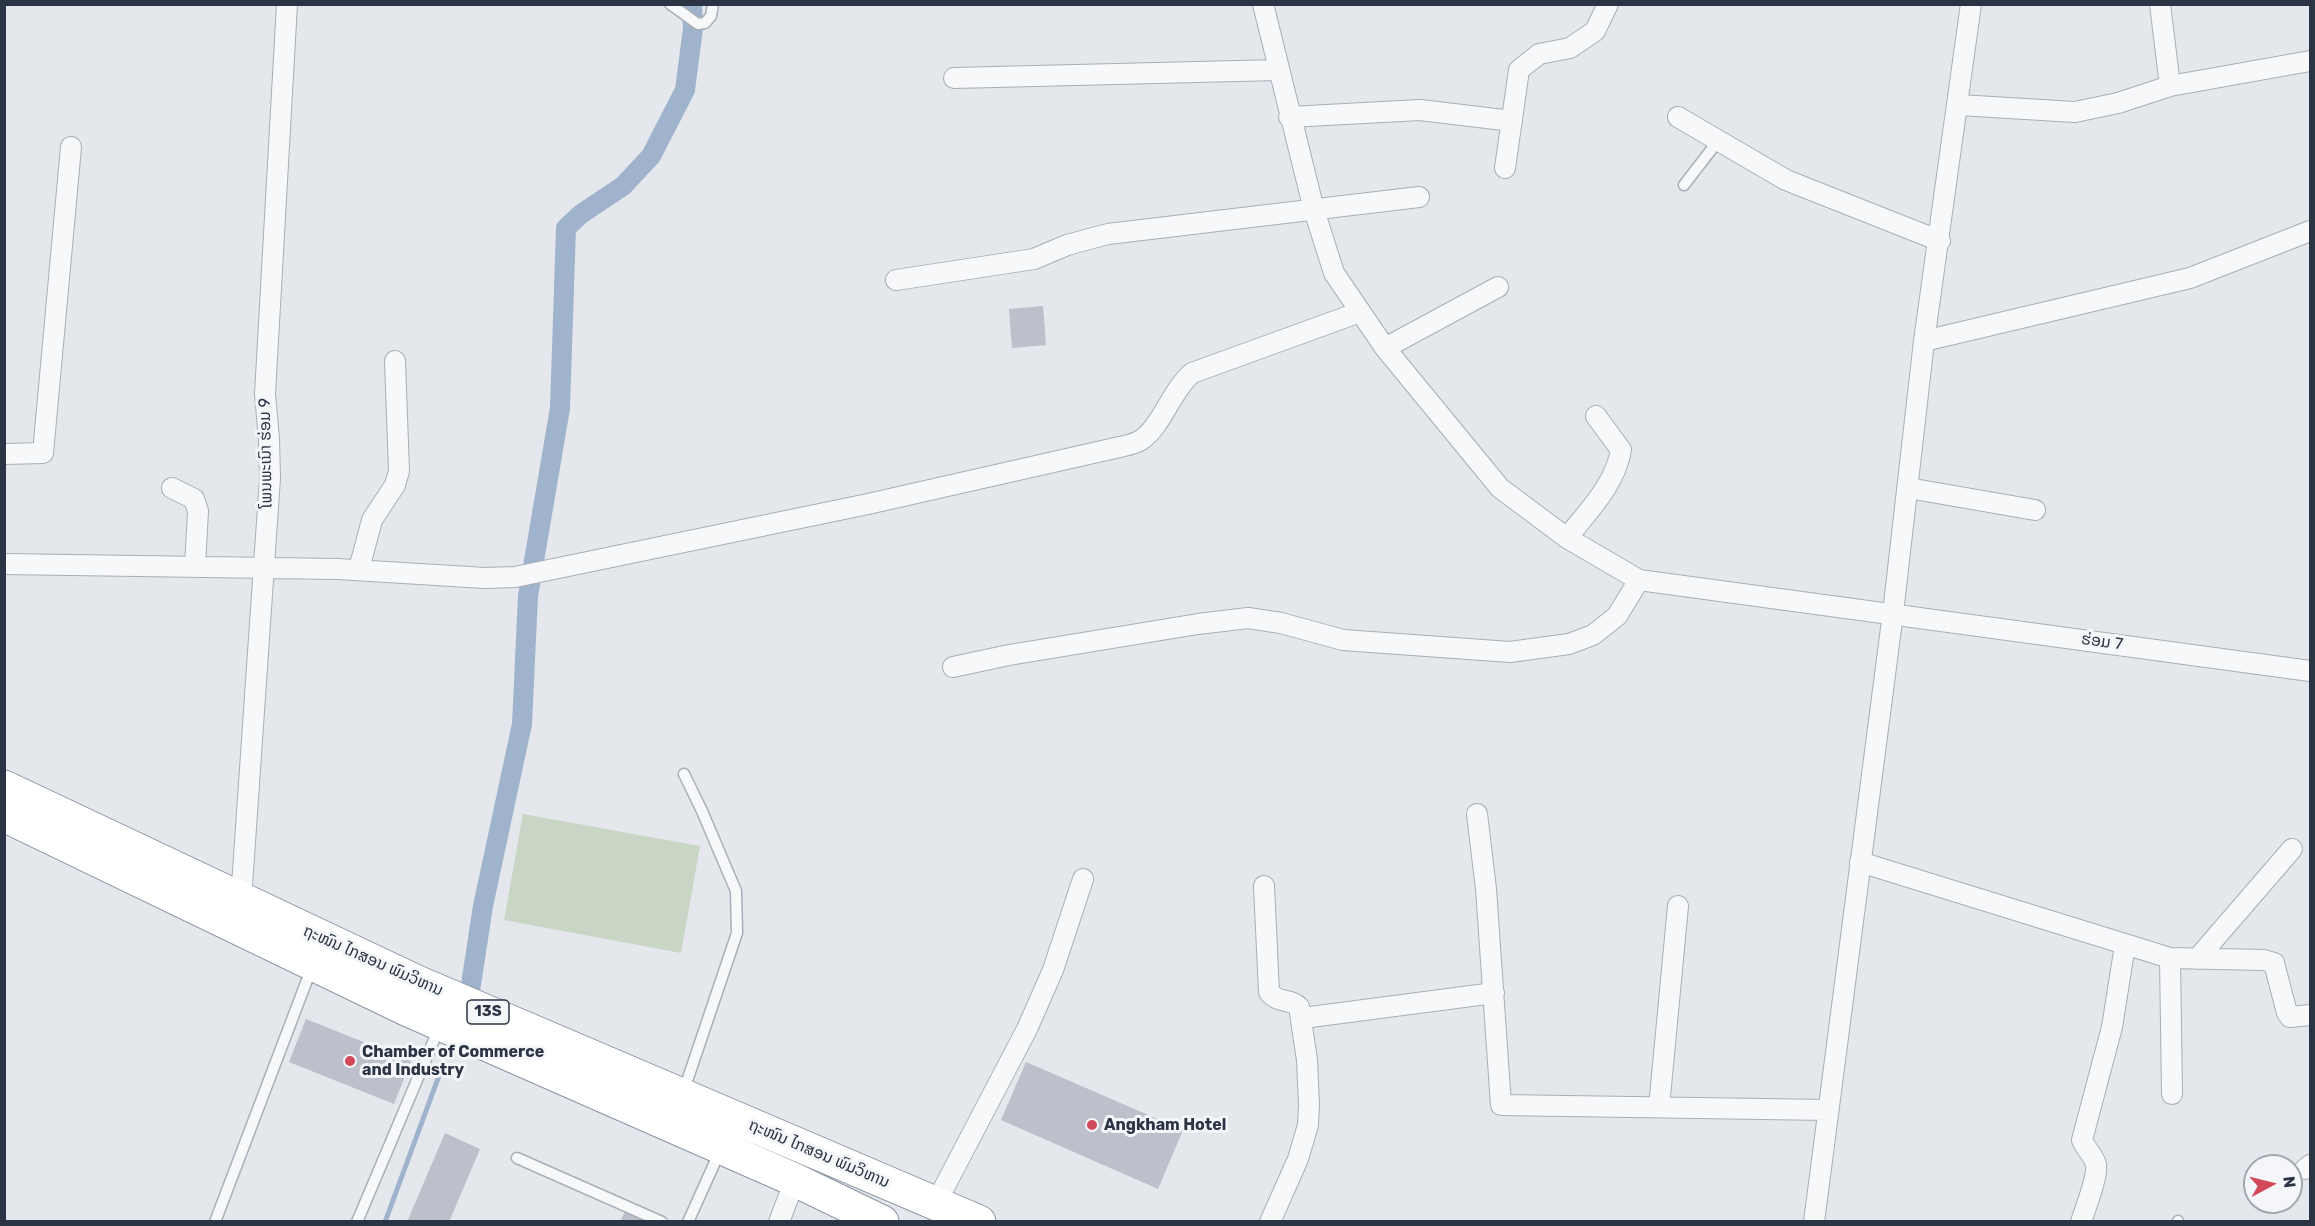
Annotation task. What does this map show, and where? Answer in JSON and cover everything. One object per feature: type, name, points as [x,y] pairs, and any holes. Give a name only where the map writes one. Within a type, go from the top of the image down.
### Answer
[{"type":"highway","name":"ຖະໜົນ ໄກສອນ ພົມວິຫານ","points":[[4,788],[417,982],[979,1221]]},
{"type":"highway","name":"ຖະໜົນ ໄກສອນ ພົມວິຫານ","points":[[4,815],[441,1025],[795,1180],[879,1220]]},
{"type":"highway","points":[[879,1220],[891,1184]]},
{"type":"street","name":"ໂພນພະເນົາ ຮ່ອມ 9","points":[[241,900],[270,478],[265,394],[287,4]]},
{"type":"street","points":[[953,668],[1010,655],[1248,618],[1281,623],[1343,640],[1510,652],[1569,644],[1593,636],[1617,616],[1639,580],[1567,538],[1500,488],[1385,348],[1334,273],[1289,117],[1263,4]]},
{"type":"street","points":[[1505,168],[1519,70],[1539,54],[1570,48],[1595,31],[1608,4]]},
{"type":"street","points":[[1814,1221],[1893,613],[1924,340],[1940,241],[1971,4]]},
{"type":"street","points":[[2160,4],[2170,86]]},
{"type":"street","points":[[1959,105],[2075,112],[2118,103],[2170,86],[2310,61]]},
{"type":"street","points":[[954,78],[1278,70]]},
{"type":"street","points":[[1289,117],[1420,110],[1512,121]]},
{"type":"street","points":[[1678,117],[1786,180],[1940,241]]},
{"type":"street","points":[[4,454],[43,453],[71,147]]},
{"type":"street","points":[[896,280],[1034,259],[1067,245],[1108,234],[1419,196]]},
{"type":"street","points":[[1924,340],[2190,278],[2310,231]]},
{"type":"street","points":[[1385,348],[1498,287]]},
{"type":"street","points":[[4,564],[359,569],[485,578],[515,577],[868,504],[1140,441],[1150,432],[1180,383],[1192,373],[1360,312]]},
{"type":"street","points":[[359,569],[372,520],[395,485],[399,471],[395,361]]},
{"type":"street","points":[[1567,538],[1612,480],[1619,463],[1622,450],[1596,416]]},
{"type":"street","points":[[172,488],[194,500],[198,511],[195,567]]},
{"type":"street","points":[[1908,488],[2035,510]]},
{"type":"street","name":"ຮ່ອມ 7","points":[[1639,580],[2310,671]]},
{"type":"street","points":[[1477,814],[1486,889],[1502,1105],[1828,1110]]},
{"type":"street","points":[[2197,959],[2292,849]]},
{"type":"street","points":[[1860,862],[2169,958],[2264,960],[2274,963],[2287,1013],[2290,1017],[2310,1015]]},
{"type":"street","points":[[936,1203],[1027,1029],[1053,970],[1083,879]]},
{"type":"street","points":[[1264,886],[1269,992],[1280,1001],[1298,1004],[1303,1018],[1308,1085],[1308,1125],[1298,1159],[1270,1221]]},
{"type":"street","points":[[1659,1107],[1678,906]]},
{"type":"street","points":[[2081,1221],[2097,1168],[2094,1157],[2086,1149],[2082,1140],[2112,1027],[2125,945]]},
{"type":"street","points":[[2169,958],[2172,1094]]},
{"type":"street","points":[[1303,1018],[1494,993]]},
{"type":"street","points":[[779,1221],[795,1180]]},
{"type":"lane","points":[[674,7],[698,24],[705,23],[711,16],[713,4]]},
{"type":"lane","points":[[1684,185],[1718,141]]},
{"type":"lane","points":[[682,1095],[737,933],[736,891],[684,774]]},
{"type":"lane","points":[[215,1221],[313,964]]},
{"type":"lane","points":[[357,1221],[441,1025]]},
{"type":"lane","points":[[688,1221],[722,1148]]},
{"type":"lane","points":[[517,1158],[662,1221]]},
{"type":"green space","points":[[523,814],[700,846],[681,953],[504,920]]},
{"type":"building","points":[[1043,306],[1046,345],[1012,348],[1009,309]]},
{"type":"building","name":"Chamber of Commerce and Industry","points":[[306,1019],[411,1061],[394,1104],[289,1062]]},
{"type":"building","name":"Angkham Hotel","points":[[1026,1062],[1183,1130],[1158,1189],[1001,1120]]},
{"type":"building","points":[[445,1133],[480,1149],[449,1222],[407,1222]]},
{"type":"building","points":[[625,1211],[648,1222],[620,1222]]},
{"type":"waterway","points":[[470,991],[483,906],[522,724],[528,596],[560,408],[566,228],[581,214],[623,186],[651,156],[685,90],[693,28],[692,4]]},
{"type":"waterway","points":[[385,1222],[440,1073]]},
{"type":"place","name":"Chamber of Commerce and Industry","points":[[350,1061]]},
{"type":"place","name":"Angkham Hotel","points":[[1092,1125]]}]
